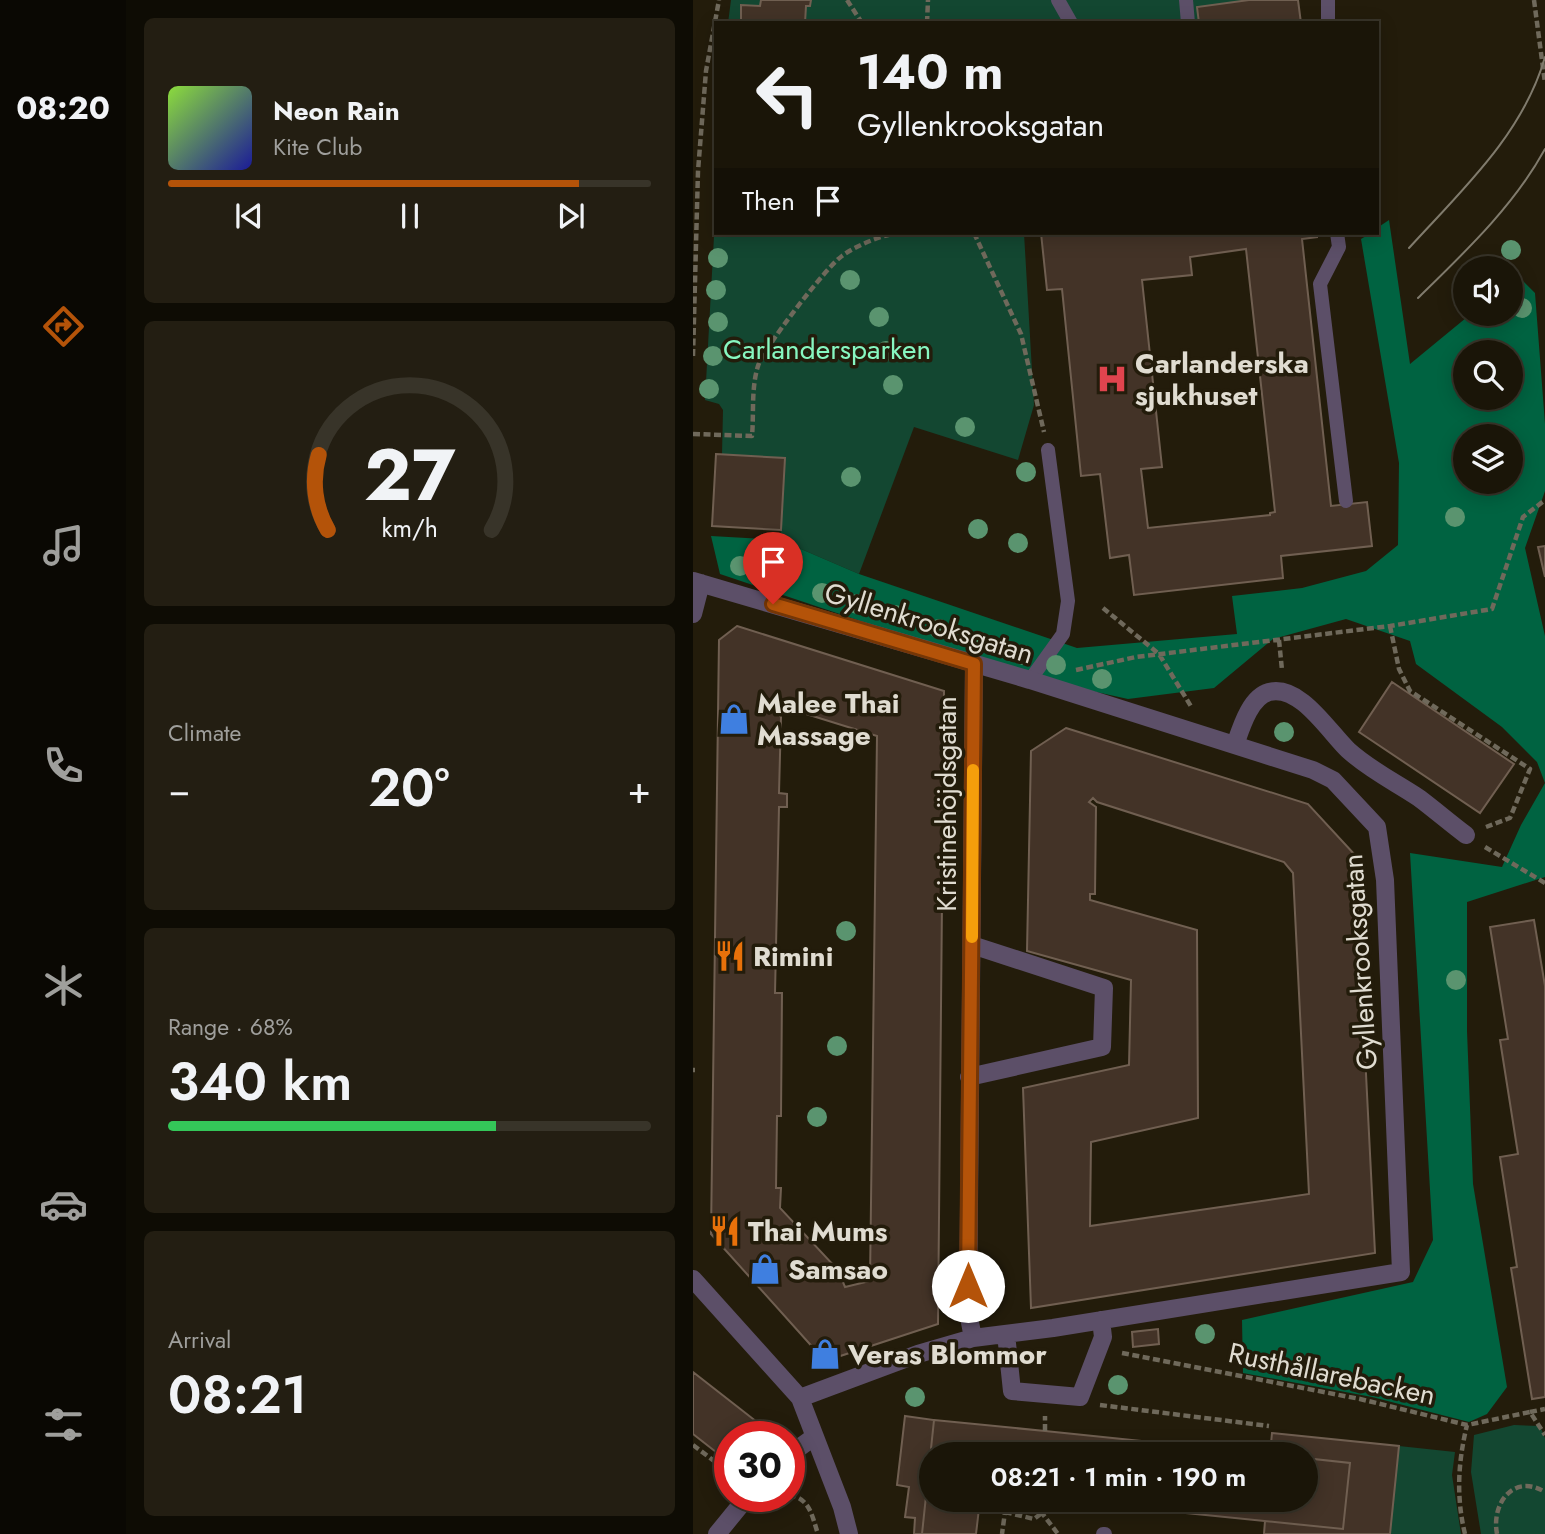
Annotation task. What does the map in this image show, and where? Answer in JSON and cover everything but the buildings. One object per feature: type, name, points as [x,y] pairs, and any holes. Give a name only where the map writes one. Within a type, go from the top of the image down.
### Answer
[{"type":"street","points":[[693,614],[697,582]]},
{"type":"street","name":"Gyllenkrooksgatan","points":[[697,582],[1030,681],[1313,770],[1333,780],[1377,827],[1385,880],[1401,1272],[973,1338],[918,1354],[800,1398]]},
{"type":"street","name":"Kristinehöjdsgatan","points":[[973,1338],[968,1312],[974,664]]},
{"type":"street","points":[[1235,745],[1255,703],[1268,692],[1284,692],[1300,699],[1346,748],[1369,768],[1420,799],[1466,835]]},
{"type":"street","name":"Kristinehöjdsgatan","points":[[969,1077],[1103,1047],[1104,988],[972,945]]},
{"type":"street","points":[[693,1279],[800,1398],[842,1507],[849,1534]]},
{"type":"street","points":[[1006,1334],[1012,1391],[1080,1397],[1103,1337],[1101,1320]]},
{"type":"street","points":[[805,1443],[814,1437]]},
{"type":"street","points":[[717,1534],[735,1512]]},
{"type":"lane","points":[[1058,0],[1070,21]]},
{"type":"lane","points":[[1186,0],[1188,21]]},
{"type":"lane","points":[[1328,0],[1328,21]]},
{"type":"lane","points":[[1338,235],[1339,247],[1320,284],[1346,501]]},
{"type":"lane","points":[[1030,681],[1063,634],[1068,601],[1048,450]]},
{"type":"path","points":[[715,21],[719,0]]},
{"type":"path","points":[[846,0],[861,21]]},
{"type":"path","points":[[927,21],[928,0]]},
{"type":"path","points":[[1534,0],[1545,83]]},
{"type":"path","points":[[693,356],[698,172],[706,71],[714,27]]},
{"type":"path","points":[[693,434],[752,436],[758,365],[772,344],[809,293],[841,256],[888,235]]},
{"type":"path","points":[[975,235],[1021,334],[1048,450]]},
{"type":"path","points":[[1069,671],[1136,657],[1389,626],[1492,610],[1523,517],[1545,500]]},
{"type":"path","points":[[1103,608],[1159,654],[1209,736]]},
{"type":"path","points":[[1389,626],[1399,669],[1411,691],[1530,769],[1510,818],[1466,835]]},
{"type":"path","points":[[1466,835],[1545,883]]},
{"type":"path","name":"Rusthållarebacken","points":[[1099,1348],[1360,1399],[1467,1425],[1545,1409]]},
{"type":"path","points":[[1080,1397],[1103,1406],[1269,1426]]},
{"type":"path","points":[[1530,1412],[1545,1435]]},
{"type":"path","points":[[1465,1534],[1458,1474],[1467,1425]]},
{"type":"path","points":[[693,1445],[714,1461]]},
{"type":"path","points":[[1497,1534],[1497,1509],[1510,1492],[1521,1486],[1534,1485],[1545,1492]]},
{"type":"path","points":[[805,1502],[818,1534]]},
{"type":"path","points":[[1002,1534],[1005,1512],[1034,1519],[1042,1513],[1058,1534]]},
{"type":"green space","points":[[731,0],[1249,0],[1198,7],[1199,21],[728,21]]},
{"type":"green space","points":[[1389,220],[1410,364],[1456,326],[1523,326],[1523,281],[1535,293],[1545,424],[1545,491],[1525,548],[1545,636],[1545,783],[1537,762],[1502,727],[1416,664],[1410,641],[1346,619],[1273,639],[1214,688],[1128,699],[1028,677],[720,574],[711,536],[780,540],[859,574],[1077,648],[1237,634],[1232,596],[1302,588],[1366,571],[1398,545],[1399,463],[1361,239],[1368,235],[1379,235],[1379,227]]},
{"type":"green space","name":"Carlandersparken","points":[[714,235],[1024,235],[1034,405],[1018,460],[914,427],[859,574],[780,540],[785,458],[722,454],[723,410],[719,404],[705,400]]},
{"type":"green space","points":[[1545,783],[1545,877],[1467,902],[1467,1031],[1473,1184],[1507,1387],[1487,1414],[1469,1422],[1372,1397],[1243,1373],[1242,1320],[1413,1282],[1433,1240],[1410,853],[1502,867],[1521,825]]},
{"type":"green space","points":[[1514,1425],[1540,1426],[1545,1438],[1545,1534],[1481,1534],[1471,1472],[1474,1435]]},
{"type":"green space","points":[[1399,1446],[1455,1452],[1452,1475],[1461,1534],[1390,1534]]},
{"type":"tram line","points":[[1409,248],[1489,160],[1522,111],[1545,57]]},
{"type":"tram line","points":[[1418,298],[1503,209],[1519,190],[1545,149]]},
{"type":"slow traffic","points":[[972,937],[973,770]]},
{"type":"place","name":"Carlanderska sjukhuset","points":[[1112,379]]},
{"type":"place","name":"Malee Thai Massage","points":[[734,719]]},
{"type":"place","name":"Rimini","points":[[730,956]]},
{"type":"place","name":"Thai Mums","points":[[725,1231]]},
{"type":"place","name":"Samsao","points":[[765,1269]]},
{"type":"place","name":"Veras Blommor","points":[[825,1354]]},
{"type":"route","points":[[773,604],[974,664],[968,1286]]}]
